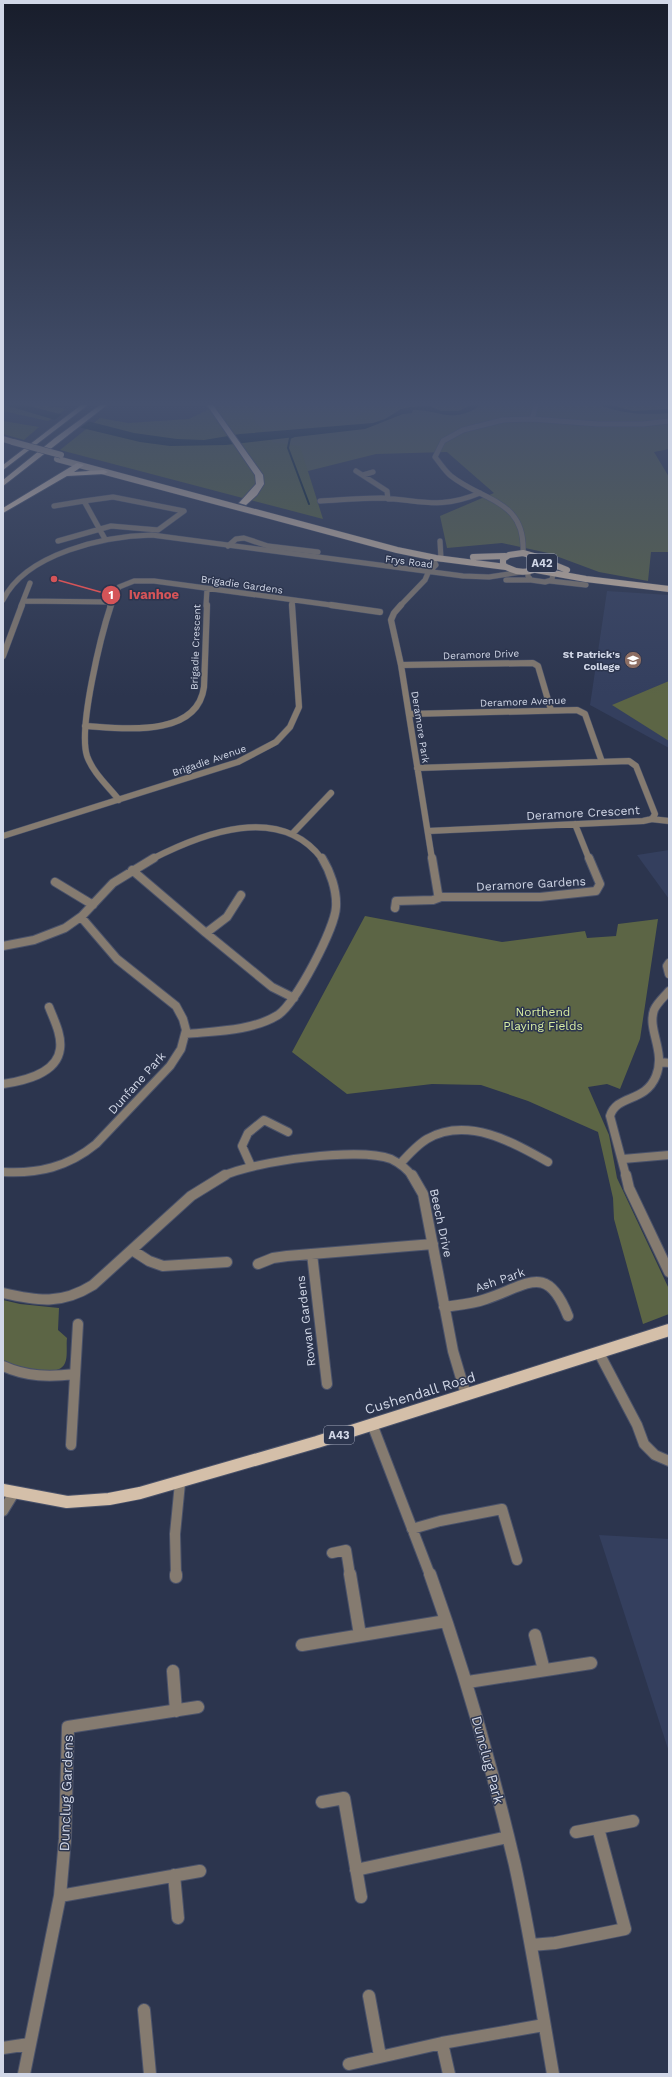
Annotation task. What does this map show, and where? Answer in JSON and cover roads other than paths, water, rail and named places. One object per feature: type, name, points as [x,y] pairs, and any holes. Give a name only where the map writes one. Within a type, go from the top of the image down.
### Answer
[{"type":"highway","points":[[3,511],[18,502]]},
{"type":"main road","name":"A42","points":[[216,502],[432,558],[441,556],[505,556],[523,553],[533,555],[565,570],[608,581]]},
{"type":"main road","name":"A42","points":[[239,502],[441,556],[508,568],[521,572],[532,571],[553,573],[669,589]]},
{"type":"main road","points":[[227,505],[243,503]]},
{"type":"main road","points":[[505,556],[502,562],[508,568]]},
{"type":"main road","name":"A42","points":[[532,571],[542,565],[540,559]]},
{"type":"main road","name":"Cushendall Road","points":[[9,1492],[67,1502],[109,1499],[180,1483],[466,1395],[669,1330]]},
{"type":"street","points":[[54,506],[78,502]]},
{"type":"street","points":[[85,502],[105,539]]},
{"type":"street","points":[[58,541],[99,528],[121,526],[158,530],[184,511],[142,502]]},
{"type":"street","points":[[422,502],[446,504],[460,502]]},
{"type":"street","points":[[495,502],[506,509],[521,525],[524,535],[523,553]]},
{"type":"street","name":"Frys Road","points":[[3,600],[11,587],[20,578],[42,563],[81,545],[105,539],[152,536],[428,572],[482,577],[521,572]]},
{"type":"street","points":[[228,546],[235,539],[244,538],[266,545],[318,552]]},
{"type":"street","points":[[440,541],[441,556]]},
{"type":"street","name":"Deramore Park","points":[[432,558],[436,565],[428,572],[425,580],[392,617],[438,894],[441,897]]},
{"type":"street","name":"Frys Road","points":[[500,575],[508,568]]},
{"type":"street","points":[[531,580],[528,576],[532,571]]},
{"type":"street","points":[[550,581],[553,578],[553,573]]},
{"type":"street","points":[[506,580],[531,580],[538,582],[550,581],[586,585]]},
{"type":"street","name":"Brigadie Gardens","points":[[119,800],[95,770],[87,757],[85,726],[96,663],[112,602],[118,588],[137,581],[158,582],[380,612]]},
{"type":"street","points":[[3,656],[30,583]]},
{"type":"street","name":"Brigadie Crescent","points":[[85,726],[158,728],[181,719],[196,706],[201,699],[204,687],[207,589]]},
{"type":"street","name":"Brigadie Avenue","points":[[3,836],[238,762],[261,751],[284,736],[295,721],[299,707],[292,600]]},
{"type":"street","points":[[23,602],[112,602]]},
{"type":"street","name":"Deramore Drive","points":[[401,665],[533,663],[538,666],[551,710]]},
{"type":"street","name":"Deramore Avenue","points":[[409,714],[575,709],[585,714],[602,762]]},
{"type":"street","name":"Deramore Crescent","points":[[417,768],[627,761],[635,764],[655,814],[651,819],[428,831]]},
{"type":"street","points":[[293,833],[331,793]]},
{"type":"street","points":[[651,819],[669,821]]},
{"type":"street","name":"Deramore Gardens","points":[[441,897],[540,898],[596,891],[600,884],[575,824]]},
{"type":"street","points":[[3,946],[19,945],[35,940],[80,917],[114,882],[132,870],[166,852],[229,829],[250,826],[276,828],[293,833],[310,844],[326,863],[334,888],[336,906],[331,925],[294,998],[280,1013],[271,1018],[231,1028],[186,1034],[184,1019],[176,1006],[117,959],[80,917]]},
{"type":"street","points":[[132,870],[272,987],[294,998]]},
{"type":"street","points":[[55,882],[93,905]]},
{"type":"street","points":[[206,933],[218,926],[229,914],[240,895]]},
{"type":"street","points":[[395,908],[396,901],[433,900],[441,897]]},
{"type":"street","points":[[669,963],[667,966],[669,974]]},
{"type":"street","points":[[669,991],[655,1008],[652,1015],[660,1047],[658,1072],[648,1090],[639,1096],[617,1104],[611,1111],[610,1116],[629,1188],[669,1272]]},
{"type":"street","points":[[3,1084],[22,1082],[32,1078],[49,1067],[59,1056],[59,1034],[49,1007]]},
{"type":"street","name":"Dunfane Park","points":[[3,1172],[24,1172],[53,1168],[82,1156],[96,1144],[170,1066],[179,1053],[186,1034]]},
{"type":"street","points":[[660,1062],[669,1063]]},
{"type":"street","points":[[251,1166],[243,1153],[242,1146],[248,1133],[264,1120],[288,1132]]},
{"type":"street","points":[[400,1164],[417,1147],[429,1138],[441,1133],[461,1130],[482,1133],[502,1139],[548,1162]]},
{"type":"street","name":"Beech Drive","points":[[3,1293],[44,1300],[59,1300],[72,1297],[93,1285],[201,1189],[231,1172],[251,1166],[356,1155],[384,1157],[400,1164],[411,1174],[420,1187],[426,1205],[453,1351],[466,1395]]},
{"type":"street","points":[[622,1159],[669,1155]]},
{"type":"street","points":[[258,1264],[273,1258],[433,1244]]},
{"type":"street","points":[[132,1250],[153,1263],[163,1266],[227,1262]]},
{"type":"street","name":"Rowan Gardens","points":[[312,1254],[327,1384]]},
{"type":"street","name":"Ash Park","points":[[444,1306],[478,1302],[516,1285],[539,1281],[548,1284],[560,1295],[568,1316]]},
{"type":"street","points":[[72,1445],[78,1324]]},
{"type":"street","points":[[599,1353],[637,1425],[644,1444],[655,1455],[669,1462]]},
{"type":"street","points":[[3,1366],[19,1372],[40,1376],[76,1374]]},
{"type":"street","name":"Dunclug Park","points":[[372,1424],[468,1682],[508,1837],[531,1945],[553,2074]]},
{"type":"street","points":[[176,1577],[175,1534],[180,1483]]},
{"type":"street","name":"Cushendall Road","points":[[3,1511],[9,1492]]},
{"type":"street","points":[[412,1529],[440,1521],[502,1509],[518,1560]]},
{"type":"street","points":[[332,1553],[346,1550],[360,1635]]},
{"type":"street","points":[[302,1645],[446,1621]]},
{"type":"street","points":[[535,1635],[544,1670]]},
{"type":"street","points":[[468,1682],[591,1663]]},
{"type":"street","points":[[173,1671],[176,1711]]},
{"type":"street","name":"Dunclug Gardens","points":[[24,2074],[60,1896],[66,1839],[68,1727],[198,1707]]},
{"type":"street","points":[[322,1802],[344,1798],[361,1897]]},
{"type":"street","points":[[576,1832],[633,1821]]},
{"type":"street","points":[[531,1945],[555,1943],[625,1929],[598,1828]]},
{"type":"street","points":[[356,1870],[508,1837]]},
{"type":"street","points":[[60,1896],[200,1871]]},
{"type":"street","points":[[174,1875],[178,1918]]},
{"type":"street","points":[[369,1996],[380,2056]]},
{"type":"street","points":[[144,2010],[150,2074]]},
{"type":"street","points":[[349,2064],[442,2043],[544,2025]]},
{"type":"street","points":[[442,2043],[449,2074]]},
{"type":"street","points":[[3,2048],[29,2044]]},
{"type":"place","name":"Ivanhoe","points":[[54,579]]},
{"type":"place","name":"St Patrick's College","points":[[633,660]]},
{"type":"park label","name":"Northend Playing Fields","points":[[543,1019]]}]
